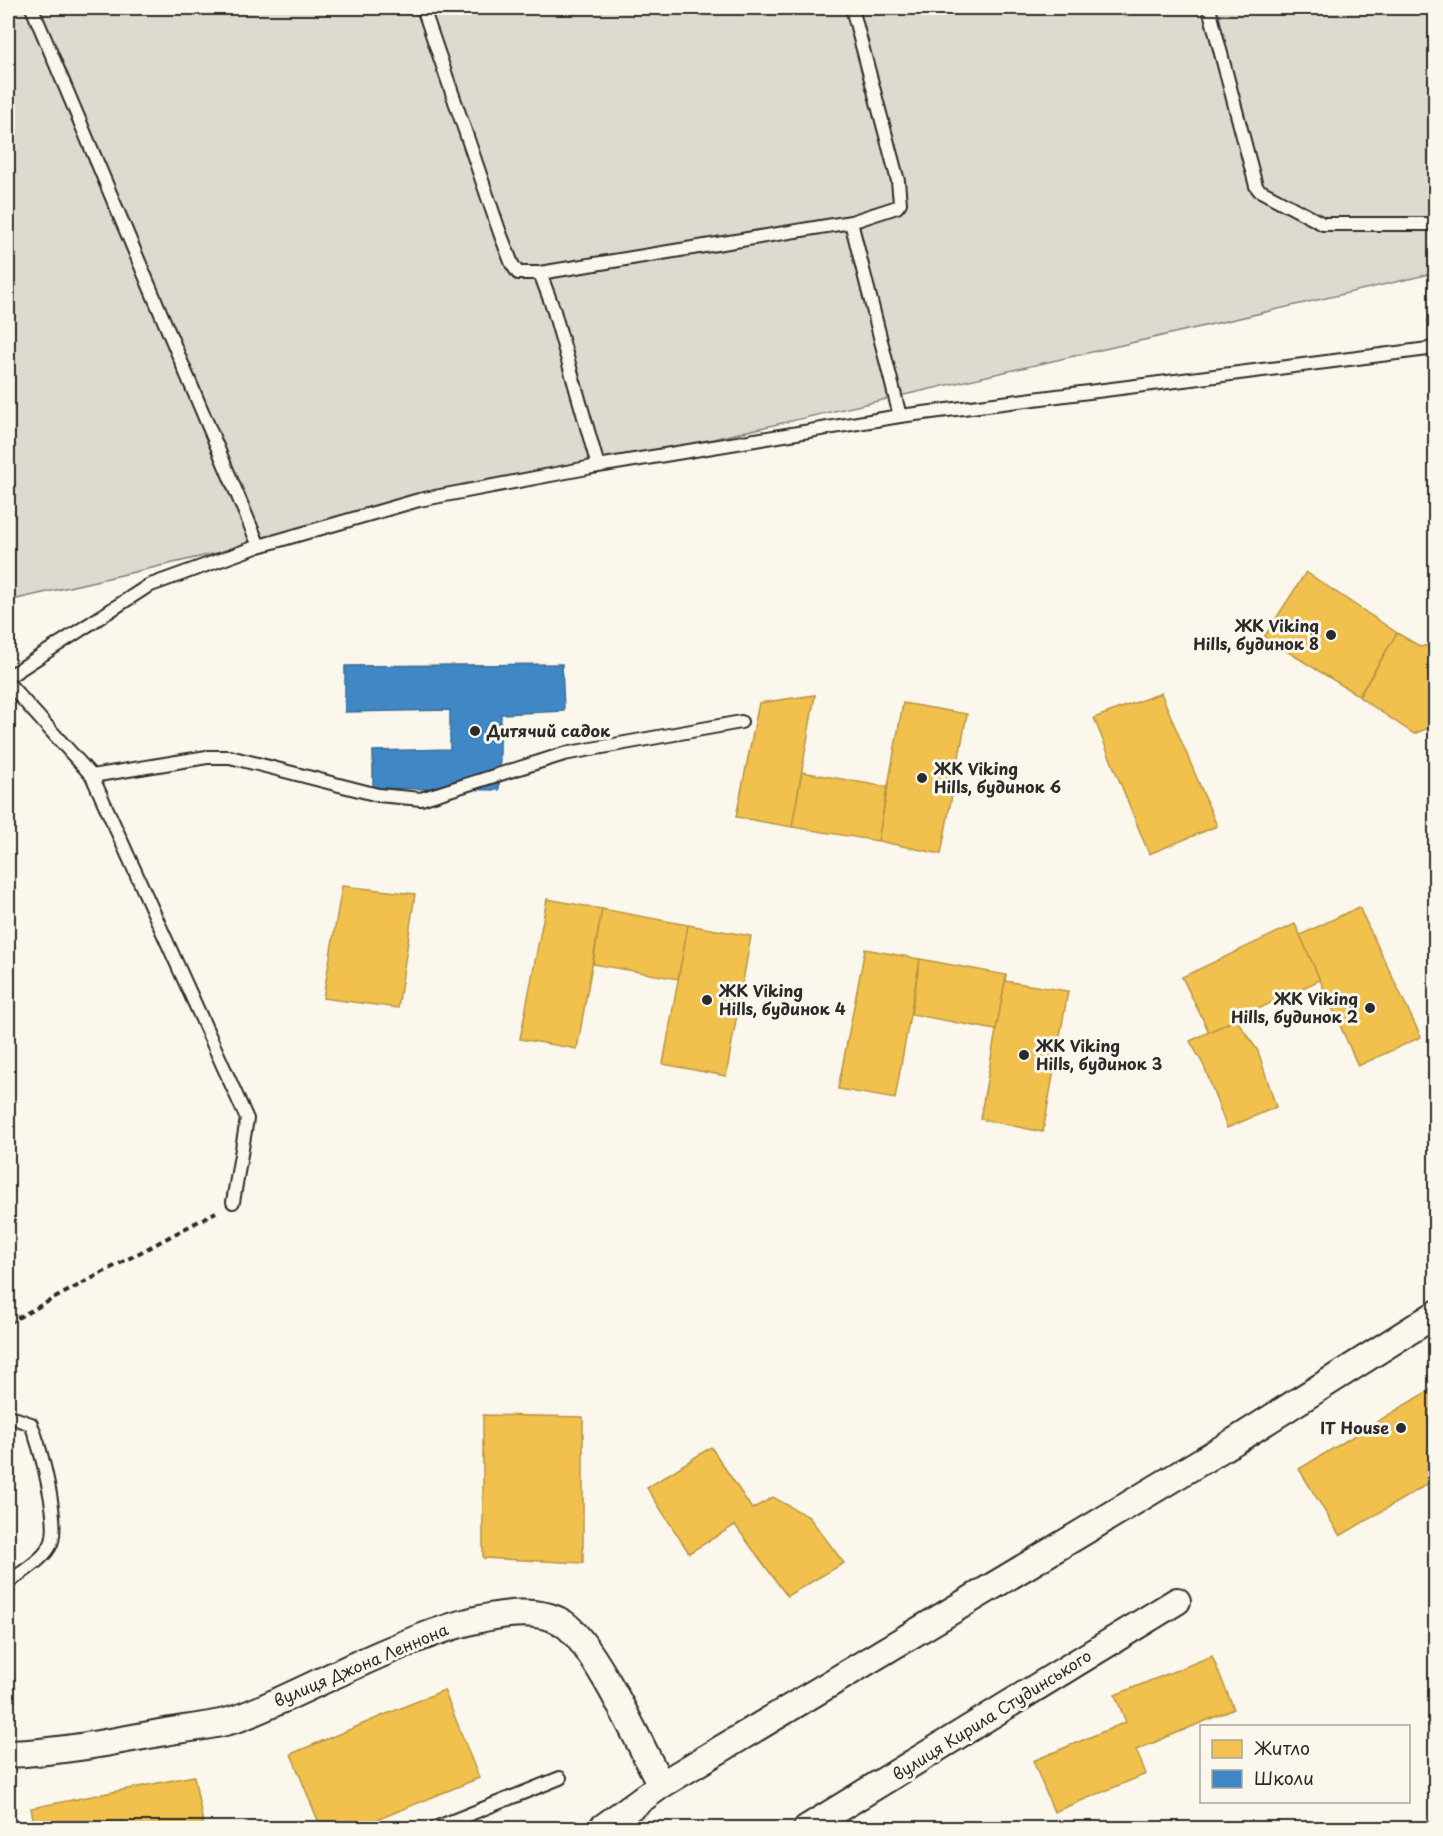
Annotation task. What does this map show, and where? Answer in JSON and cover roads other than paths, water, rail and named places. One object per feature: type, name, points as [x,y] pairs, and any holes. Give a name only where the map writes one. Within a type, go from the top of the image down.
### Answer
[{"type":"street","points":[[602,1828],[662,1785],[1235,1441],[1436,1314]]},
{"type":"street","name":"вулиця Кирила Студинського","points":[[807,1828],[1177,1601]]},
{"type":"street","name":"вулиця Джона Леннона","points":[[8,1754],[52,1752],[235,1719],[448,1627],[508,1613],[540,1613],[564,1624],[591,1655],[662,1785]]},
{"type":"lane","points":[[32,8],[259,546]]},
{"type":"lane","points":[[423,8],[512,264],[518,273],[540,273],[851,222],[897,207],[900,203],[898,181],[852,8]]},
{"type":"lane","points":[[1209,8],[1256,186],[1259,190],[1323,224],[1436,224]]},
{"type":"lane","points":[[851,222],[900,416]]},
{"type":"lane","points":[[540,273],[553,308],[598,466]]},
{"type":"lane","points":[[8,677],[148,586],[259,546],[419,500],[598,466],[900,416],[1436,348]]},
{"type":"lane","points":[[8,683],[92,776],[247,1119],[233,1202]]},
{"type":"lane","points":[[92,776],[207,757],[230,757],[378,795],[422,799],[564,754],[741,722]]},
{"type":"lane","points":[[8,1416],[31,1424],[40,1446],[54,1524],[50,1546],[8,1583]]},
{"type":"lane","points":[[435,1828],[560,1778]]},
{"type":"place","name":"ЖК Viking Hills, будинок 8","points":[[1331,635]]},
{"type":"place","name":"Дитячий садок","points":[[475,731]]},
{"type":"place","name":"ЖК Viking Hills, будинок 6","points":[[922,778]]},
{"type":"place","name":"ЖК Viking Hills, будинок 4","points":[[707,1000]]},
{"type":"place","name":"ЖК Viking Hills, будинок 2","points":[[1370,1008]]},
{"type":"place","name":"ЖК Viking Hills, будинок 3","points":[[1024,1055]]},
{"type":"place","name":"IT House","points":[[1401,1428]]}]
